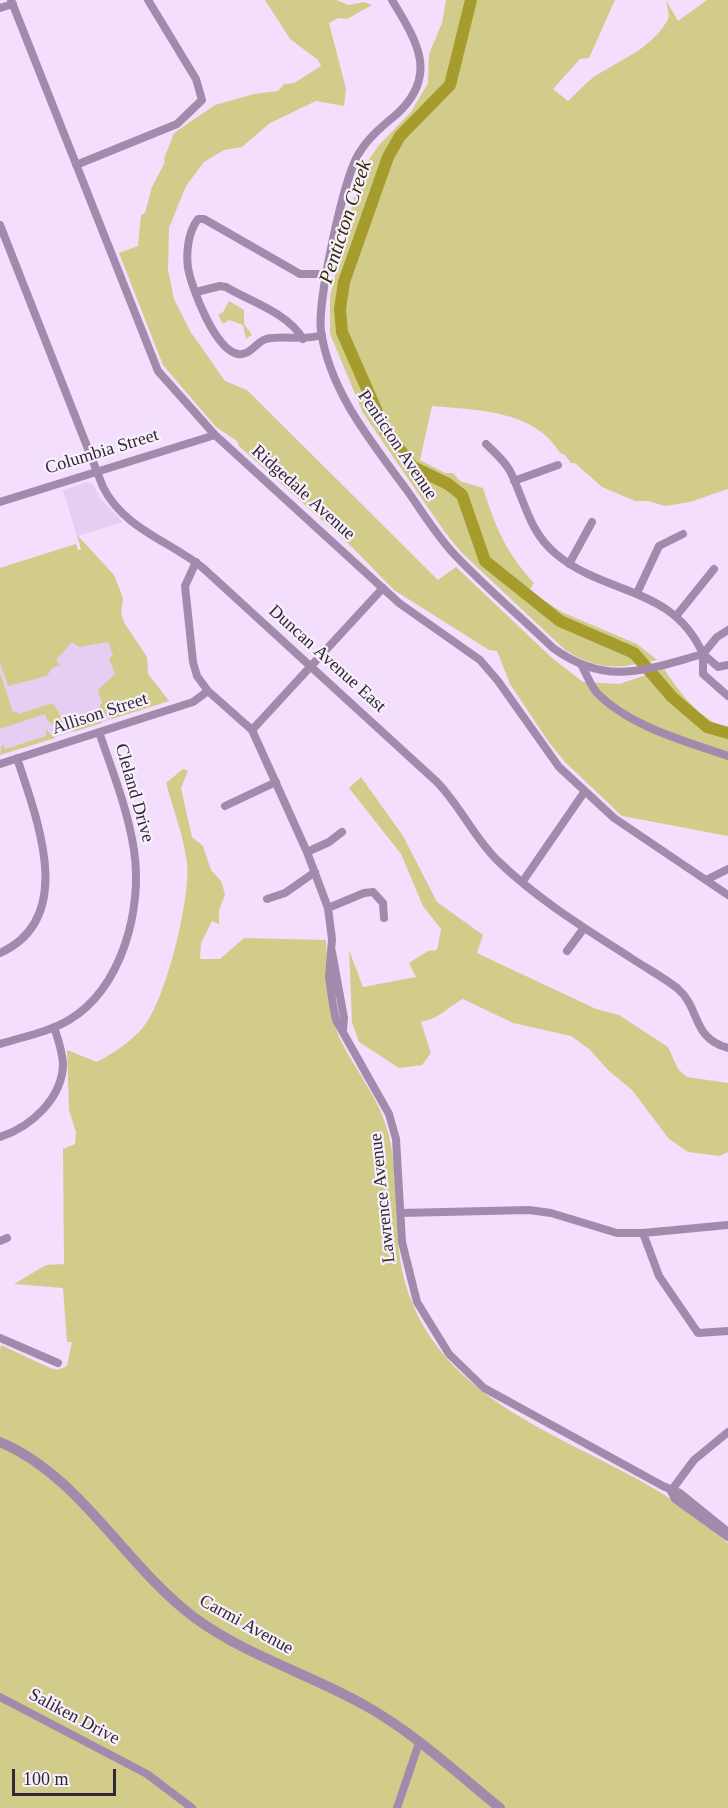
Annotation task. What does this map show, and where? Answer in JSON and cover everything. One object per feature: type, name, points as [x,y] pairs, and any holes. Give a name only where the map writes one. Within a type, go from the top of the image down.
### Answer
[{"type":"street","points":[[76,165],[177,124],[202,100],[196,79],[148,0]]},
{"type":"street","name":"Penticton Avenue","points":[[392,0],[419,48],[421,69],[419,82],[410,101],[376,131],[357,156],[349,175],[319,315],[332,370],[349,408],[446,544],[553,648],[582,666],[597,693],[619,711],[656,729],[728,756]]},
{"type":"street","points":[[0,8],[12,2]]},
{"type":"street","name":"Ridgedale Avenue","points":[[12,2],[158,371],[215,435],[399,603],[480,660],[498,681],[559,766],[614,818],[728,895]]},
{"type":"street","points":[[322,335],[303,339],[265,339],[247,352],[239,354],[229,350],[219,340],[204,313],[188,268],[188,246],[192,227],[198,219],[208,220],[300,274],[326,274]]},
{"type":"street","name":"Duncan Avenue East","points":[[0,225],[107,495],[147,535],[196,562],[437,782],[465,814],[490,852],[523,881],[584,928],[677,989],[691,1008],[704,1035],[728,1048]]},
{"type":"street","points":[[196,292],[220,286],[226,287],[286,321],[297,330],[303,339]]},
{"type":"street","name":"Columbia Street","points":[[0,502],[215,435]]},
{"type":"street","points":[[486,444],[505,463],[537,534],[553,552],[569,564],[637,593],[677,615],[692,630],[703,654],[718,667],[728,665]]},
{"type":"street","points":[[514,481],[558,465]]},
{"type":"street","points":[[569,564],[592,522]]},
{"type":"street","points":[[637,593],[659,546],[683,534]]},
{"type":"street","name":"Lawrence Avenue","points":[[196,562],[185,586],[193,662],[197,676],[208,691],[252,730],[307,852],[328,908],[332,951],[344,1018],[343,1030],[388,1114],[396,1139],[405,1261],[417,1302],[438,1340],[484,1388],[671,1491],[680,1493],[728,1532]]},
{"type":"street","points":[[677,615],[714,569]]},
{"type":"street","points":[[252,730],[383,588]]},
{"type":"street","points":[[582,666],[612,673],[642,671],[703,654],[717,637],[728,630]]},
{"type":"street","points":[[703,654],[703,674],[728,696]]},
{"type":"street","name":"Allison Street","points":[[0,764],[193,702],[208,691]]},
{"type":"street","name":"Cleland Drive","points":[[0,1044],[68,1021],[93,1001],[112,976],[124,943],[134,893],[134,853],[131,834],[99,732]]},
{"type":"street","points":[[0,953],[18,942],[34,924],[40,908],[46,869],[42,838],[17,758]]},
{"type":"street","points":[[225,806],[276,783]]},
{"type":"street","points":[[523,881],[585,791]]},
{"type":"street","points":[[307,852],[329,842],[342,832]]},
{"type":"street","points":[[706,880],[728,869]]},
{"type":"street","points":[[267,899],[286,891],[315,872]]},
{"type":"street","points":[[328,908],[364,893],[373,892],[383,903],[384,918]]},
{"type":"street","points":[[567,951],[584,928]]},
{"type":"street","points":[[0,1137],[34,1119],[48,1104],[58,1084],[63,1065],[62,1050],[54,1027]]},
{"type":"street","points":[[401,1213],[529,1210],[617,1233],[643,1233],[728,1225]]},
{"type":"street","points":[[643,1233],[659,1276],[698,1333],[728,1331]]},
{"type":"street","points":[[0,1338],[58,1363]]},
{"type":"street","points":[[671,1491],[694,1460],[728,1432]]},
{"type":"street","name":"Carmi Avenue","points":[[0,1442],[32,1458],[54,1475],[163,1591],[196,1619],[234,1642],[366,1706],[419,1743],[500,1808]]},
{"type":"street","name":"Lawrence Avenue","points":[[671,1491],[675,1499],[728,1537]]},
{"type":"street","name":"Saliken Drive","points":[[0,1697],[147,1774],[192,1808]]},
{"type":"street","points":[[397,1808],[419,1743]]},
{"type":"shaded area","points":[[265,0],[336,0],[349,5],[364,2],[372,5],[347,19],[338,18],[329,23],[346,89],[344,106],[316,101],[270,123],[242,147],[224,150],[204,162],[186,186],[169,228],[168,270],[174,299],[190,331],[225,381],[247,390],[438,580],[456,567],[552,658],[583,682],[619,684],[664,669],[684,696],[700,712],[708,719],[728,728],[728,836],[622,816],[565,762],[548,741],[510,684],[497,651],[489,650],[394,590],[352,547],[239,446],[237,441],[216,427],[163,365],[119,253],[138,246],[141,215],[145,213],[152,187],[165,162],[164,159],[174,133],[215,105],[254,94],[278,91],[284,84],[294,83],[321,66],[318,60],[290,39]]},
{"type":"shaded area","points":[[446,0],[615,0],[589,58],[580,59],[553,89],[568,101],[596,76],[639,50],[656,35],[669,17],[666,0],[678,21],[707,0],[728,0],[728,489],[690,502],[665,506],[648,501],[635,501],[602,487],[575,463],[571,463],[536,428],[503,415],[467,409],[432,406],[420,460],[445,473],[453,473],[460,481],[483,488],[502,538],[516,561],[534,583],[529,591],[562,612],[637,644],[657,660],[632,665],[609,666],[598,665],[576,656],[564,649],[461,552],[363,413],[330,334],[330,296],[361,171],[379,145],[411,112],[428,83],[429,54],[442,23]]},
{"type":"shaded area","points":[[229,301],[244,310],[244,324],[252,335],[246,339],[243,325],[229,320],[223,324],[218,315],[223,312]]},
{"type":"shaded area","points":[[88,482],[93,484],[100,498],[123,522],[78,536],[114,575],[123,598],[121,614],[125,624],[147,657],[148,674],[169,701],[0,755],[0,568],[76,544],[78,550],[81,550],[63,490]]},
{"type":"shaded area","points":[[78,536],[114,575],[123,598],[121,614],[125,624],[147,657],[148,674],[169,701],[112,719],[99,709],[102,702],[98,690],[115,674],[109,659],[113,655],[108,642],[79,647],[72,642],[56,660],[60,665],[52,668],[47,676],[8,686],[0,663],[0,568],[76,544],[78,550],[81,550]]},
{"type":"shaded area","points":[[0,672],[13,712],[16,711],[18,714],[53,703],[62,719],[64,733],[47,720],[45,714],[0,729]]},
{"type":"shaded area","points":[[97,718],[102,723],[73,732],[75,725]]},
{"type":"shaded area","points":[[46,730],[55,738],[0,755],[2,744],[5,749],[46,736]]},
{"type":"shaded area","points":[[183,769],[188,771],[181,788],[192,837],[203,846],[211,870],[221,881],[225,894],[219,911],[219,924],[212,921],[201,943],[200,959],[220,959],[244,938],[326,940],[333,1019],[342,1043],[381,1111],[389,1136],[395,1174],[397,1232],[402,1270],[407,1289],[426,1330],[452,1364],[484,1392],[520,1417],[674,1501],[728,1543],[728,1808],[0,1808],[0,1350],[1,1345],[58,1370],[67,1366],[72,1342],[67,1342],[63,1288],[14,1284],[46,1265],[64,1264],[63,1149],[75,1144],[76,1132],[69,1110],[67,1050],[97,1062],[139,1032],[161,994],[181,922],[187,879],[183,843],[166,783]]},
{"type":"shaded area","points":[[361,777],[403,836],[437,902],[483,935],[477,953],[596,1009],[619,1015],[668,1047],[678,1069],[687,1077],[728,1083],[728,1152],[720,1156],[688,1152],[669,1139],[632,1090],[608,1070],[589,1049],[571,1036],[513,1023],[463,999],[439,1015],[421,1022],[431,1053],[422,1065],[399,1068],[359,1042],[352,1022],[349,950],[363,987],[416,977],[409,963],[428,951],[437,950],[441,929],[423,906],[401,854],[349,788]]},
{"type":"waterway","name":"Penticton Creek","points":[[471,0],[450,85],[400,136],[388,157],[344,282],[340,309],[342,332],[385,430],[413,467],[448,484],[462,495],[485,561],[560,621],[634,653],[672,697],[707,727],[728,733]]}]
